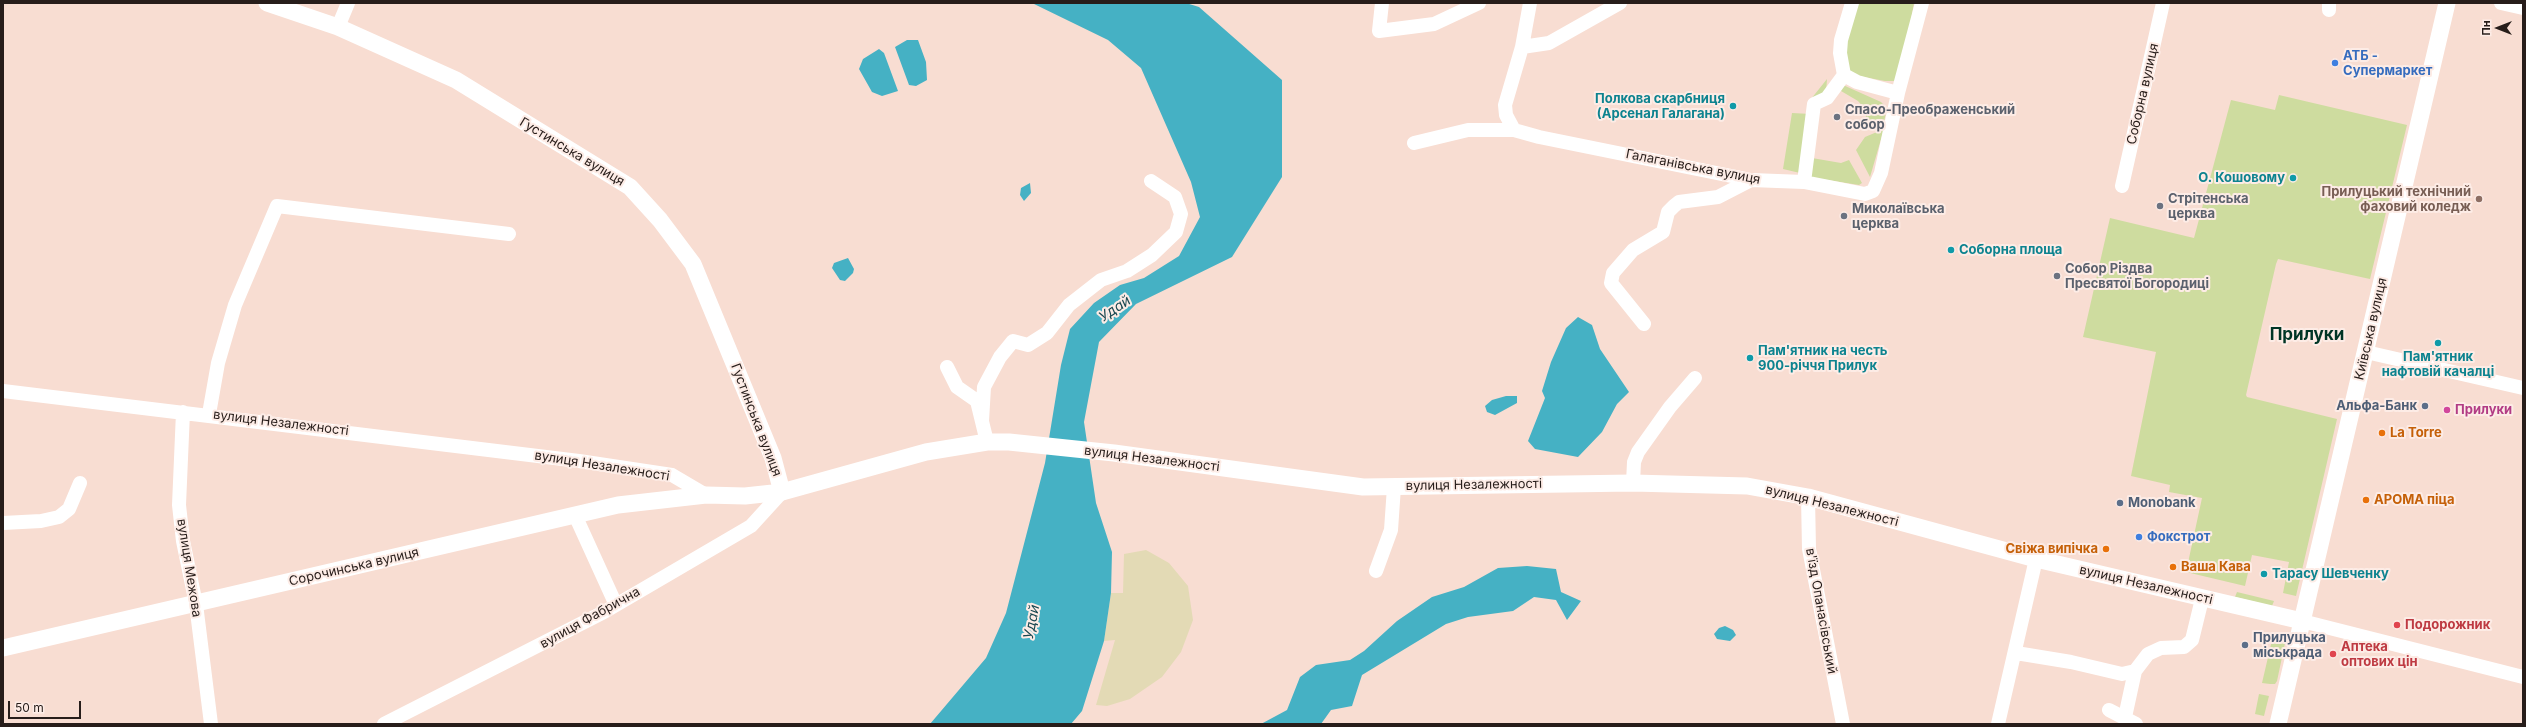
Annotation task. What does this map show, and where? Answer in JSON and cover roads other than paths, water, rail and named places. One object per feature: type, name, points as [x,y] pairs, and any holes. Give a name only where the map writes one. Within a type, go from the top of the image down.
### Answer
[{"type":"main road","name":"Густинська вулиця","points":[[267,3],[338,27],[456,80],[630,187],[660,220],[693,264],[773,458],[782,492]]},
{"type":"main road","name":"Київська вулиця","points":[[2278,724],[2447,3]]},
{"type":"main road","name":"вулиця Незалежності","points":[[706,495],[745,496],[782,492],[919,454],[986,442],[1010,442],[1114,453],[1363,487],[1633,483],[1747,486],[1808,497],[2036,559],[2202,599],[2302,621]]},
{"type":"main road","name":"Сорочинська вулиця","points":[[3,648],[618,505],[706,495]]},
{"type":"street","points":[[338,27],[348,3]]},
{"type":"street","points":[[1382,3],[1379,31],[1434,24],[1480,3]]},
{"type":"street","points":[[1514,130],[1506,115],[1505,105],[1522,47],[1530,3]]},
{"type":"street","points":[[1522,47],[1549,43],[1620,3]]},
{"type":"street","points":[[1804,182],[1814,104],[1827,98],[1844,75],[1840,53],[1841,40],[1852,3]]},
{"type":"street","points":[[1844,75],[1857,82],[1898,93],[1922,3]]},
{"type":"street","name":"Соборна вулиця","points":[[2122,186],[2163,3]]},
{"type":"street","points":[[2501,3],[2523,8]]},
{"type":"street","name":"Галаганівська вулиця","points":[[1414,143],[1468,130],[1514,130],[1539,137],[1751,180],[1804,182],[1865,194],[1873,191],[1881,173],[1898,93]]},
{"type":"street","points":[[1644,324],[1611,283],[1613,273],[1633,250],[1663,232],[1668,212],[1679,202],[1718,197],[1751,180]]},
{"type":"street","points":[[982,421],[984,387],[1000,357],[1013,341],[1028,346],[1046,333],[1070,305],[1101,280],[1126,271],[1152,255],[1176,232],[1180,214],[1176,197],[1151,182]]},
{"type":"street","points":[[209,414],[218,363],[235,305],[278,206],[510,234]]},
{"type":"street","points":[[2366,352],[2523,388]]},
{"type":"street","points":[[947,367],[957,387],[977,401],[986,442]]},
{"type":"street","points":[[1633,483],[1634,462],[1638,452],[1670,408],[1695,378]]},
{"type":"street","name":"вулиця Незалежності","points":[[3,391],[209,414],[579,461],[672,475],[706,495]]},
{"type":"street","name":"вулиця Межова","points":[[184,412],[179,505],[182,541],[196,604],[211,724]]},
{"type":"street","points":[[3,523],[41,521],[59,517],[69,509],[80,483]]},
{"type":"street","points":[[1376,571],[1391,530],[1394,487]]},
{"type":"street","name":"вулиця Фабрична","points":[[384,724],[428,703],[616,605],[751,526],[782,492]]},
{"type":"street","name":"в'їзд Опанасівський","points":[[1808,497],[1809,549],[1843,724]]},
{"type":"street","points":[[575,515],[616,605]]},
{"type":"street","points":[[1998,724],[2016,653],[2036,559]]},
{"type":"street","points":[[2109,710],[2131,720],[2135,671],[2148,654],[2161,648],[2184,647],[2192,640],[2202,599]]},
{"type":"street","points":[[2302,621],[2523,677]]},
{"type":"street","points":[[2016,653],[2071,662],[2122,674],[2135,671]]},
{"type":"water","name":"Удай","points":[[1032,3],[1186,3],[1199,7],[1282,80],[1282,177],[1232,257],[1136,304],[1099,342],[1084,422],[1096,503],[1112,552],[1111,593],[1104,641],[1082,711],[1071,724],[930,724],[986,658],[1006,613],[1045,463],[1061,365],[1070,329],[1094,303],[1120,285],[1144,278],[1179,256],[1200,217],[1191,182],[1141,68],[1108,40]]},
{"type":"water","points":[[907,40],[918,40],[926,62],[927,80],[916,86],[909,85],[895,47]]},
{"type":"water","points":[[879,49],[884,53],[898,91],[882,96],[872,92],[859,69],[863,59]]},
{"type":"water","points":[[1030,183],[1031,193],[1024,201],[1020,195],[1021,188]]},
{"type":"water","points":[[848,258],[854,269],[853,273],[845,281],[840,280],[832,268],[834,263]]},
{"type":"water","points":[[1578,317],[1592,325],[1600,349],[1629,392],[1617,404],[1602,432],[1578,457],[1535,449],[1528,441],[1545,398],[1542,391],[1551,362],[1566,328]]},
{"type":"water","points":[[1506,396],[1517,396],[1517,403],[1495,415],[1487,412],[1485,406],[1492,400]]},
{"type":"water","points":[[1527,566],[1556,569],[1561,592],[1581,601],[1567,620],[1556,600],[1534,597],[1513,611],[1468,617],[1446,624],[1362,675],[1352,706],[1331,710],[1321,724],[1261,724],[1287,710],[1300,677],[1316,665],[1350,660],[1364,651],[1397,621],[1432,597],[1464,587],[1498,568]]},
{"type":"water","points":[[1725,626],[1733,630],[1736,635],[1730,641],[1717,639],[1714,634],[1719,628]]},
{"type":"place","name":"АТБ - Супермаркет","points":[[2335,63]]},
{"type":"place","name":"Полкова скарбниця (Арсенал Галагана)","points":[[1733,106]]},
{"type":"place","name":"Спасо-Преображенський собор","points":[[1837,117]]},
{"type":"place","name":"О. Кошовому","points":[[2293,178]]},
{"type":"place","name":"Прилуцький технічний фаховий коледж","points":[[2479,199]]},
{"type":"place","name":"Стрітенська церква","points":[[2160,206]]},
{"type":"place","name":"Миколаївська церква","points":[[1844,216]]},
{"type":"place","name":"Соборна площа","points":[[1951,250]]},
{"type":"place","name":"Собор Різдва Пресвятої Богородиці","points":[[2057,276]]},
{"type":"place","name":"Пам'ятник нафтовій качалці","points":[[2438,343]]},
{"type":"place","name":"Пам'ятник на честь 900-річчя Прилук","points":[[1750,358]]},
{"type":"place","name":"Альфа-Банк","points":[[2425,406]]},
{"type":"place","name":"Прилуки","points":[[2447,410]]},
{"type":"place","name":"La Torre","points":[[2382,433]]},
{"type":"place","name":"АРОМА піца","points":[[2366,500]]},
{"type":"place","name":"Monobank","points":[[2120,503]]},
{"type":"place","name":"Фокстрот","points":[[2139,537]]},
{"type":"place","name":"Свіжа випічка","points":[[2106,549]]},
{"type":"place","name":"Ваша Кава","points":[[2173,567]]},
{"type":"place","name":"Тарасу Шевченку","points":[[2264,574]]},
{"type":"place","name":"Подорожник","points":[[2397,625]]},
{"type":"place","name":"Прилуцька міськрада","points":[[2245,645]]},
{"type":"place","name":"Аптека оптових цін","points":[[2333,654]]},
{"type":"district","name":"Прилуки","points":[[2307,335]]}]
